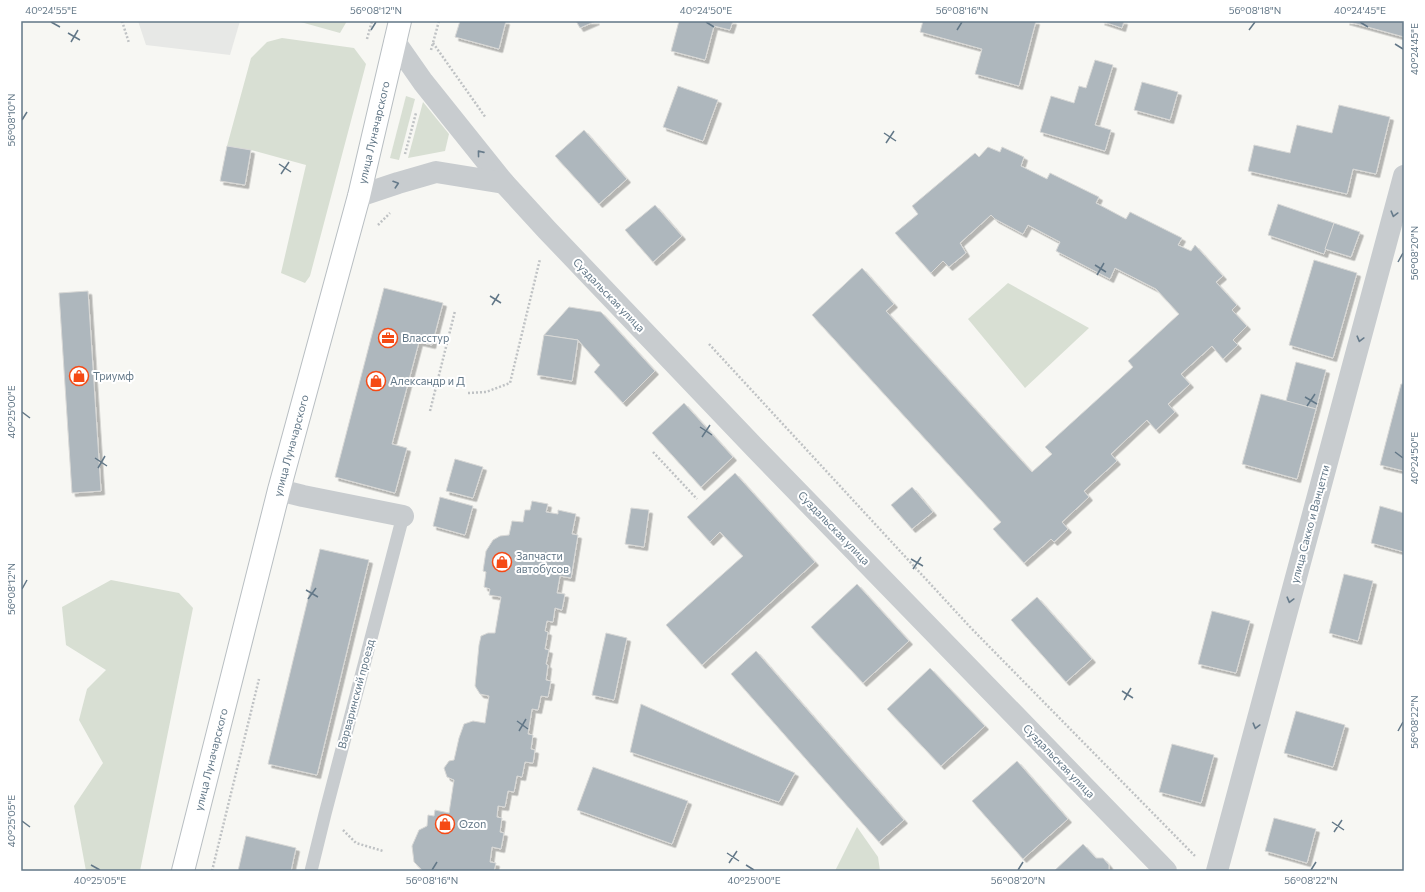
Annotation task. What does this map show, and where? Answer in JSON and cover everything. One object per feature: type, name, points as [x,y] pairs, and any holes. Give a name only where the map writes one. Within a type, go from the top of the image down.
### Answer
[{"type":"main road","name":"улица Луначарского","points":[[183,871],[279,490],[359,196],[400,21]]},
{"type":"street","name":"Суздальская улица","points":[[395,42],[423,82],[504,183],[547,230],[755,448],[1166,871]]},
{"type":"street","points":[[359,196],[436,172],[504,183]]},
{"type":"street","name":"улица Сакко и Ванцетти","points":[[1217,871],[1404,176]]},
{"type":"street","points":[[279,490],[403,516]]},
{"type":"lane","name":"Варваринский проезд","points":[[311,871],[324,814],[403,516]]},
{"type":"path","points":[[122,21],[129,43]]},
{"type":"path","points":[[367,39],[372,21]]},
{"type":"path","points":[[376,228],[392,211],[439,21]]},
{"type":"path","points":[[433,43],[491,124]]},
{"type":"path","points":[[468,393],[486,392],[510,383],[547,230]]},
{"type":"path","points":[[430,411],[455,311]]},
{"type":"path","points":[[709,344],[971,628],[1194,854],[1198,860]]},
{"type":"path","points":[[654,452],[697,499]]},
{"type":"path","points":[[212,871],[259,678]]},
{"type":"path","points":[[324,814],[356,843],[383,851]]},
{"type":"shaded area","points":[[138,21],[240,21],[230,55],[146,45]]},
{"type":"shaded area","points":[[297,21],[347,21],[340,33]]},
{"type":"shaded area","points":[[282,38],[354,48],[366,64],[310,276],[305,283],[281,273],[306,165],[251,150],[227,146],[251,58],[267,42]]},
{"type":"shaded area","points":[[406,96],[415,99],[399,160],[390,158]]},
{"type":"shaded area","points":[[423,102],[449,134],[445,151],[408,158]]},
{"type":"shaded area","points":[[1008,283],[1089,328],[1025,388],[968,319]]},
{"type":"shaded area","points":[[111,580],[179,593],[193,608],[140,871],[86,871],[74,806],[103,763],[79,720],[87,689],[106,670],[66,645],[62,607]]},
{"type":"shaded area","points":[[857,827],[878,857],[880,871],[835,871]]},
{"type":"building","points":[[460,21],[506,21],[499,49],[455,37]]},
{"type":"building","points":[[576,21],[596,21],[580,28]]},
{"type":"building","points":[[679,21],[733,21],[730,30],[714,26],[705,60],[671,51]]},
{"type":"building","points":[[923,21],[1036,21],[1019,86],[975,74],[982,49],[920,32]]},
{"type":"building","points":[[1101,21],[1124,21],[1122,28]]},
{"type":"building","points":[[1346,21],[1404,21],[1404,37]]},
{"type":"building","points":[[1095,60],[1113,65],[1095,125],[1111,130],[1105,151],[1040,132],[1051,96],[1074,103],[1079,86],[1086,88]]},
{"type":"building","points":[[1142,82],[1178,92],[1170,120],[1134,110]]},
{"type":"building","points":[[678,86],[718,100],[703,141],[663,127]]},
{"type":"building","points":[[1339,105],[1390,117],[1376,174],[1353,169],[1347,194],[1248,171],[1254,145],[1290,153],[1297,125],[1332,133]]},
{"type":"building","points":[[584,130],[627,179],[599,204],[555,156]]},
{"type":"building","points":[[227,146],[251,150],[245,185],[220,181]]},
{"type":"building","points":[[988,147],[1000,152],[1002,147],[1024,157],[1021,166],[1047,179],[1050,173],[1099,197],[1096,203],[1126,219],[1130,212],[1182,238],[1178,245],[1191,251],[1195,245],[1223,276],[1216,282],[1237,305],[1232,310],[1247,326],[1233,340],[1238,345],[1223,359],[1212,346],[1181,374],[1190,384],[1168,404],[1175,412],[1156,430],[1147,420],[1111,454],[1117,461],[1084,491],[1089,497],[1062,522],[1068,529],[1054,542],[1051,539],[1024,563],[993,529],[1001,522],[812,315],[862,268],[894,304],[886,311],[1032,472],[1052,454],[1045,447],[1133,367],[1128,361],[1179,314],[1156,289],[1115,268],[1110,279],[1056,251],[1060,242],[1028,225],[1023,234],[995,219],[991,215],[960,243],[966,253],[949,267],[943,261],[931,273],[895,233],[918,214],[912,206],[975,153],[979,157]]},
{"type":"building","points":[[1278,204],[1334,223],[1324,254],[1268,235]]},
{"type":"building","points":[[655,205],[682,236],[653,262],[625,230]]},
{"type":"building","points":[[1334,223],[1360,232],[1351,257],[1325,249]]},
{"type":"building","points":[[1314,260],[1357,273],[1333,358],[1289,345]]},
{"type":"building","points":[[384,288],[443,303],[432,345],[419,342],[392,444],[407,448],[395,493],[335,477]]},
{"type":"building","points":[[88,291],[101,491],[72,493],[59,293]]},
{"type":"building","points":[[569,307],[601,312],[655,371],[623,403],[594,372],[600,365],[578,340],[544,335]]},
{"type":"building","points":[[544,335],[578,340],[572,381],[537,375]]},
{"type":"building","points":[[1296,362],[1326,370],[1316,409],[1286,401]]},
{"type":"building","points":[[1401,384],[1404,384],[1404,471],[1380,465]]},
{"type":"building","points":[[1261,394],[1316,409],[1297,479],[1242,464]]},
{"type":"building","points":[[684,403],[733,457],[701,487],[652,433]]},
{"type":"building","points":[[455,459],[483,467],[473,498],[446,491]]},
{"type":"building","points":[[735,473],[815,562],[702,665],[666,625],[743,556],[720,532],[710,542],[687,517]]},
{"type":"building","points":[[912,487],[933,512],[912,529],[891,505]]},
{"type":"building","points":[[440,497],[473,506],[465,535],[433,526]]},
{"type":"building","points":[[532,501],[548,504],[546,512],[558,514],[558,510],[576,514],[572,534],[578,535],[571,578],[560,576],[557,593],[565,594],[562,610],[555,608],[553,622],[547,621],[545,631],[548,632],[545,649],[549,650],[546,664],[548,665],[546,680],[551,681],[548,697],[541,696],[538,710],[532,709],[528,734],[533,735],[531,749],[535,750],[533,763],[525,762],[522,777],[517,776],[514,792],[508,791],[505,807],[498,806],[497,817],[502,818],[500,832],[504,833],[501,849],[492,847],[490,862],[496,863],[494,871],[423,871],[414,862],[412,846],[419,830],[427,826],[428,815],[434,816],[435,810],[449,813],[454,780],[447,777],[444,768],[449,761],[454,760],[464,724],[473,721],[485,723],[489,696],[480,694],[475,686],[479,645],[481,636],[488,633],[495,633],[501,597],[489,595],[490,589],[484,587],[486,572],[483,571],[486,551],[493,540],[500,536],[509,535],[512,521],[523,522],[525,510],[530,510]]},
{"type":"building","points":[[1380,506],[1404,513],[1404,552],[1371,543]]},
{"type":"building","points":[[631,508],[649,510],[644,547],[625,544]]},
{"type":"building","points":[[320,549],[369,560],[317,775],[268,764]]},
{"type":"building","points":[[1344,574],[1373,581],[1358,641],[1329,633]]},
{"type":"building","points":[[857,584],[909,641],[863,683],[811,627]]},
{"type":"building","points":[[1037,597],[1092,659],[1066,682],[1011,620]]},
{"type":"building","points":[[1212,611],[1250,621],[1236,673],[1198,664]]},
{"type":"building","points":[[606,633],[627,638],[614,700],[592,695]]},
{"type":"building","points":[[756,651],[904,820],[879,842],[731,674]]},
{"type":"building","points":[[930,668],[985,726],[941,766],[887,709]]},
{"type":"building","points":[[641,704],[795,773],[779,802],[630,752]]},
{"type":"building","points":[[1296,711],[1345,725],[1333,767],[1284,753]]},
{"type":"building","points":[[1172,744],[1214,755],[1201,803],[1159,792]]},
{"type":"building","points":[[1017,761],[1068,819],[1023,859],[972,801]]},
{"type":"building","points":[[593,767],[688,801],[672,844],[577,810]]},
{"type":"building","points":[[1274,818],[1316,829],[1307,863],[1265,851]]},
{"type":"building","points":[[246,836],[296,848],[291,871],[238,871]]},
{"type":"building","points":[[1083,844],[1096,858],[1103,858],[1109,865],[1109,871],[1054,871]]},
{"type":"place","name":"Власстур","points":[[388,338]]},
{"type":"place","name":"Триумф","points":[[79,376]]},
{"type":"place","name":"Александр и Д","points":[[376,381]]},
{"type":"place","name":"Запчасти автобусов","points":[[502,562]]},
{"type":"place","name":"Ozon","points":[[445,824]]}]
